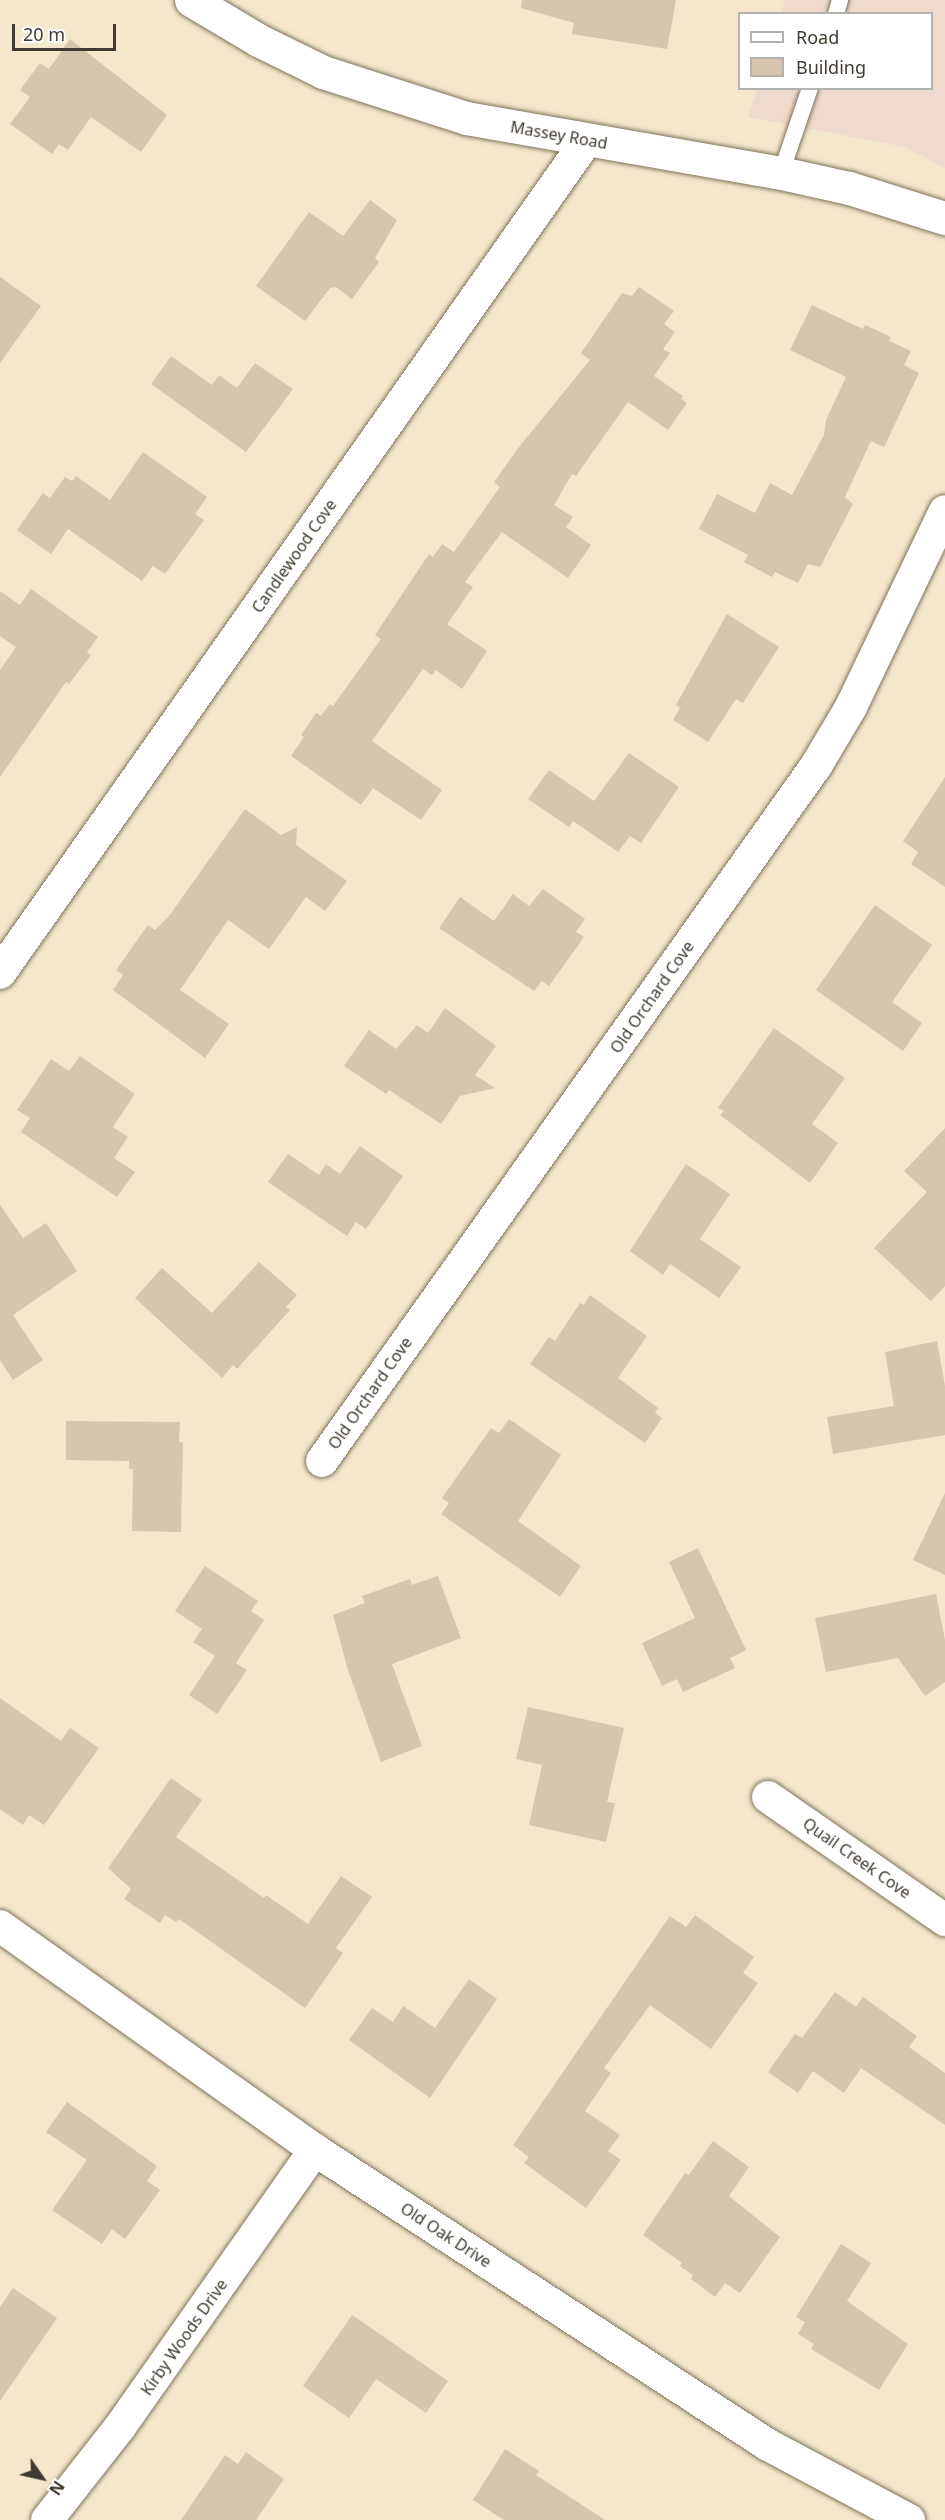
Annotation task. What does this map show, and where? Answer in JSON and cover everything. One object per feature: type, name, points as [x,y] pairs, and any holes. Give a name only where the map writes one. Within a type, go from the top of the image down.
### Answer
[{"type":"street","name":"Massey Road","points":[[191,0],[258,40],[323,72],[466,118],[781,173],[849,188],[945,218]]},
{"type":"street","name":"Candlewood Cove","points":[[0,973],[587,140]]},
{"type":"street","name":"Old Orchard Cove","points":[[322,1461],[816,766],[851,707],[945,511]]},
{"type":"street","name":"Quail Creek Cove","points":[[768,1797],[945,1920]]},
{"type":"street","name":"Old Oak Drive","points":[[0,1926],[315,2150],[768,2445],[909,2520]]},
{"type":"street","name":"Kirby Woods Drive","points":[[47,2520],[120,2427],[315,2150]]},
{"type":"lane","points":[[781,173],[809,90]]},
{"type":"shaded area","points":[[785,0],[945,0],[945,168],[905,147],[748,117],[757,90],[933,90],[933,12],[781,12]]},
{"type":"building","points":[[522,0],[676,0],[667,49],[572,34],[574,23],[521,8]]},
{"type":"building","points":[[70,39],[167,115],[141,152],[91,117],[68,150],[59,144],[52,154],[10,124],[30,97],[20,90],[40,63],[49,69]]},
{"type":"building","points":[[370,200],[397,220],[375,258],[379,262],[352,299],[336,287],[330,288],[305,321],[256,286],[309,212],[343,236]]},
{"type":"building","points":[[0,277],[41,306],[0,363]]},
{"type":"building","points":[[639,287],[674,311],[664,324],[675,332],[663,349],[670,353],[654,376],[683,396],[681,399],[687,403],[668,430],[628,402],[576,476],[572,474],[554,505],[573,517],[566,527],[591,545],[568,578],[502,532],[465,582],[473,587],[447,624],[487,651],[462,689],[436,670],[432,675],[423,669],[372,741],[442,790],[421,820],[373,788],[361,805],[291,756],[304,737],[301,735],[316,713],[321,716],[330,704],[333,706],[381,639],[375,635],[429,554],[433,557],[442,544],[454,552],[500,487],[494,482],[519,447],[590,360],[581,353],[622,293],[632,296]]},
{"type":"building","points":[[812,305],[863,329],[865,325],[891,337],[889,341],[911,351],[904,365],[919,373],[884,447],[871,441],[845,497],[853,504],[820,567],[808,564],[798,583],[775,572],[772,577],[744,562],[748,555],[699,529],[717,494],[755,513],[770,483],[792,495],[824,435],[826,420],[846,377],[790,350]]},
{"type":"building","points":[[171,356],[212,385],[219,375],[237,388],[255,363],[293,389],[246,452],[151,384]]},
{"type":"building","points":[[143,452],[207,497],[195,514],[204,520],[165,574],[153,566],[142,581],[68,529],[51,554],[17,530],[43,493],[50,498],[65,477],[72,481],[76,476],[110,500]]},
{"type":"building","points":[[31,589],[98,637],[87,652],[91,655],[69,684],[66,682],[0,777],[0,670],[16,647],[0,636],[0,591],[20,605]]},
{"type":"building","points":[[727,614],[779,647],[743,703],[736,699],[708,742],[673,720],[680,708],[676,705]]},
{"type":"building","points":[[629,753],[679,787],[641,843],[630,836],[618,852],[573,821],[569,827],[528,799],[549,770],[594,801]]},
{"type":"building","points":[[945,777],[945,887],[911,864],[918,852],[903,841]]},
{"type":"building","points":[[245,809],[281,835],[297,827],[296,845],[347,881],[325,911],[306,897],[269,949],[228,920],[180,990],[229,1024],[205,1058],[113,990],[123,975],[116,970],[148,925],[155,930],[169,916]]},
{"type":"building","points":[[543,889],[585,919],[576,932],[584,937],[549,986],[542,981],[534,991],[439,928],[460,897],[494,921],[513,894],[529,906]]},
{"type":"building","points":[[875,905],[932,945],[892,1002],[922,1023],[903,1051],[816,990]]},
{"type":"building","points":[[445,1008],[496,1046],[475,1075],[495,1088],[460,1096],[441,1124],[389,1090],[386,1094],[344,1066],[369,1030],[396,1049],[417,1025],[428,1033]]},
{"type":"building","points":[[774,1028],[845,1078],[812,1124],[838,1143],[810,1183],[720,1115],[724,1111],[718,1108]]},
{"type":"building","points":[[80,1056],[135,1094],[113,1127],[128,1137],[114,1158],[135,1172],[117,1197],[21,1132],[30,1118],[17,1110],[51,1059],[69,1071]]},
{"type":"building","points":[[945,1128],[945,1286],[931,1301],[874,1248],[927,1192],[904,1171]]},
{"type":"building","points":[[360,1146],[403,1176],[366,1229],[356,1222],[347,1236],[268,1182],[288,1154],[319,1175],[326,1164],[340,1174]]},
{"type":"building","points":[[686,1164],[730,1194],[700,1239],[741,1267],[719,1298],[670,1264],[663,1275],[630,1251]]},
{"type":"building","points":[[0,1205],[23,1238],[46,1223],[77,1271],[13,1315],[43,1360],[13,1380],[0,1360]]},
{"type":"building","points":[[259,1262],[297,1295],[286,1307],[290,1310],[237,1369],[233,1365],[222,1378],[135,1298],[162,1268],[212,1313]]},
{"type":"building","points":[[590,1295],[647,1336],[618,1378],[658,1408],[655,1413],[662,1418],[645,1443],[530,1364],[549,1337],[555,1341],[580,1303],[584,1305]]},
{"type":"building","points":[[937,1341],[945,1386],[945,1435],[833,1454],[827,1417],[894,1406],[885,1352]]},
{"type":"building","points":[[509,1419],[561,1455],[518,1521],[581,1566],[560,1597],[441,1514],[449,1503],[442,1498],[491,1428],[499,1433]]},
{"type":"building","points":[[66,1421],[180,1422],[179,1442],[183,1442],[181,1532],[132,1531],[133,1469],[129,1469],[129,1461],[66,1460]]},
{"type":"building","points":[[945,1493],[945,1575],[913,1560]]},
{"type":"building","points":[[698,1548],[746,1650],[730,1658],[735,1668],[683,1692],[677,1679],[662,1686],[642,1643],[695,1618],[669,1562]]},
{"type":"building","points":[[205,1566],[258,1601],[251,1611],[264,1620],[236,1663],[247,1670],[217,1714],[189,1695],[215,1656],[193,1642],[202,1629],[175,1611]]},
{"type":"building","points":[[438,1576],[461,1638],[392,1664],[422,1746],[381,1762],[348,1670],[333,1615],[365,1603],[362,1596],[410,1579],[412,1585]]},
{"type":"building","points":[[936,1594],[945,1640],[945,1682],[925,1696],[898,1658],[826,1672],[815,1618]]},
{"type":"building","points":[[0,1698],[61,1741],[70,1728],[99,1748],[44,1825],[29,1815],[23,1825],[0,1809]]},
{"type":"building","points":[[528,1707],[624,1728],[607,1802],[615,1803],[606,1842],[529,1825],[542,1765],[516,1759]]},
{"type":"building","points":[[171,1778],[202,1800],[176,1837],[264,1898],[266,1895],[308,1924],[341,1876],[372,1897],[336,1948],[343,1953],[305,2008],[179,1919],[176,1922],[165,1915],[160,1923],[124,1899],[131,1889],[108,1868]]},
{"type":"building","points":[[695,1915],[754,1957],[743,1973],[758,1983],[711,2049],[650,2005],[604,2068],[611,2073],[585,2111],[620,2135],[608,2151],[621,2160],[586,2208],[524,2163],[529,2157],[513,2145],[670,1916],[686,1927]]},
{"type":"building","points":[[469,1979],[497,1999],[430,2098],[349,2040],[372,2008],[393,2022],[403,2006],[435,2028]]},
{"type":"building","points":[[835,1992],[856,2007],[863,1997],[917,2036],[909,2047],[945,2073],[945,2125],[861,2068],[844,2093],[813,2071],[798,2093],[768,2072],[795,2034],[802,2038]]},
{"type":"building","points":[[67,2102],[157,2166],[147,2181],[160,2190],[125,2239],[112,2229],[102,2244],[52,2210],[87,2160],[46,2132]]},
{"type":"building","points":[[713,2141],[749,2167],[729,2196],[780,2237],[740,2293],[725,2283],[715,2297],[691,2279],[693,2275],[680,2266],[682,2263],[643,2235],[685,2173],[689,2175]]},
{"type":"building","points":[[841,2244],[871,2263],[847,2301],[908,2344],[879,2390],[811,2349],[814,2344],[798,2334],[805,2322],[796,2317]]},
{"type":"building","points":[[13,2288],[57,2318],[0,2401],[0,2307]]},
{"type":"building","points":[[352,2315],[448,2381],[426,2413],[376,2379],[349,2418],[303,2386]]},
{"type":"building","points":[[505,2449],[539,2471],[536,2475],[605,2520],[504,2520],[473,2500]]},
{"type":"building","points":[[246,2452],[284,2479],[256,2520],[181,2520],[225,2455],[238,2464]]}]
